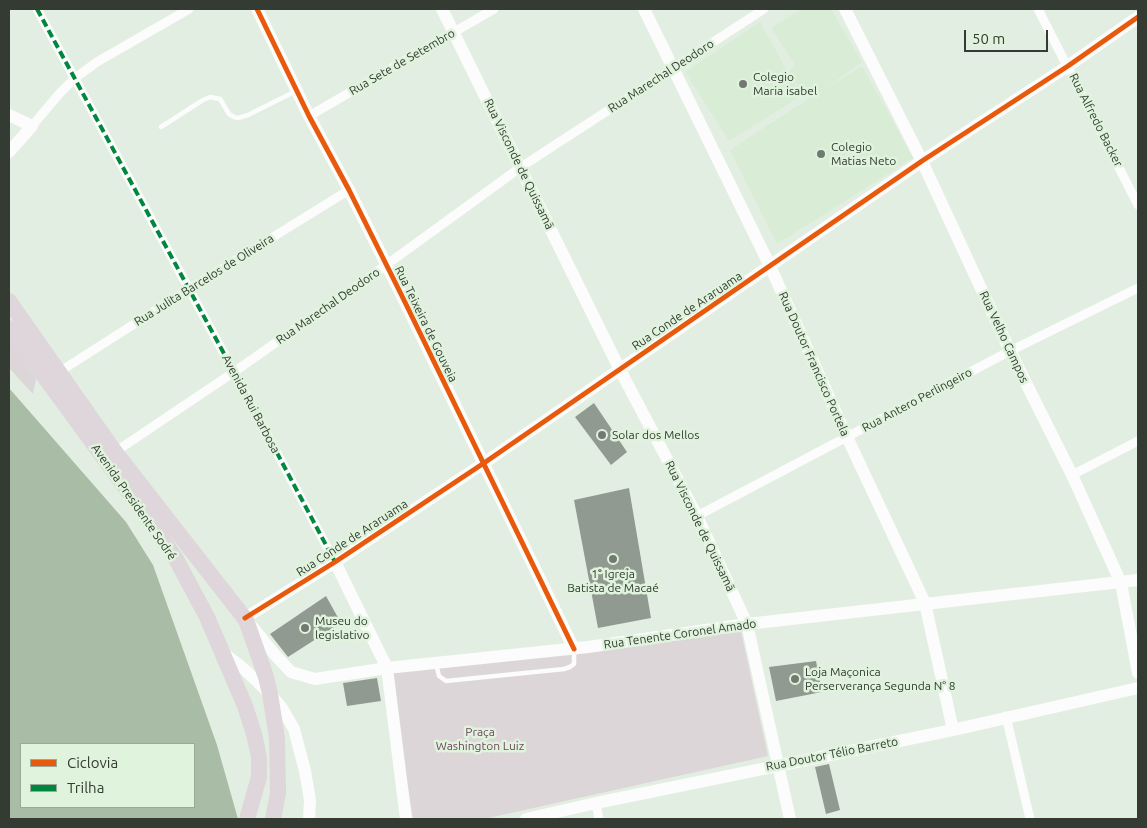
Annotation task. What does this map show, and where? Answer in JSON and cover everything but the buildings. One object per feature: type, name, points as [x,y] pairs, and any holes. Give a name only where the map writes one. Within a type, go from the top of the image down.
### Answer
[{"type":"highway","name":"Avenida Presidente Sodré","points":[[9,301],[115,452],[245,619],[257,649],[270,694],[277,738],[279,776],[273,819]]},
{"type":"highway","name":"Avenida Presidente Sodré","points":[[9,328],[155,528],[176,560],[207,617],[245,706],[259,757],[258,782],[247,819]]},
{"type":"highway","points":[[207,617],[218,604],[232,601]]},
{"type":"street","name":"Avenida Rui Barbosa","points":[[37,9],[76,78],[335,562],[387,668],[406,819]]},
{"type":"street","points":[[9,152],[59,94],[76,78],[97,62],[188,9]]},
{"type":"street","name":"Rua Teixeira de Gouveia","points":[[257,9],[309,116],[350,190],[574,649]]},
{"type":"street","name":"Rua Visconde de Quissamã","points":[[442,9],[619,368],[697,516],[747,624],[790,819]]},
{"type":"street","name":"Rua Sete de Setembro","points":[[309,116],[494,9]]},
{"type":"street","name":"Rua Doutor Francisco Portela","points":[[644,9],[770,266],[925,603],[953,730]]},
{"type":"street","name":"Rua Marechal Deodoro","points":[[115,452],[234,372],[386,265],[520,167],[764,9]]},
{"type":"street","name":"Rua Velho Campos","points":[[846,9],[922,161],[1010,351],[1072,475],[1121,583],[1138,673]]},
{"type":"street","name":"Rua Alfredo Backer","points":[[1038,9],[1138,205]]},
{"type":"street","name":"Rua Conde de Araruama","points":[[245,619],[484,463],[619,368],[922,161],[1068,66],[1138,17]]},
{"type":"street","points":[[9,115],[32,126]]},
{"type":"street","name":"Rua Julita Barcelos de Oliveira","points":[[59,372],[189,288],[350,190]]},
{"type":"street","name":"Rua Antero Perlingeiro","points":[[697,516],[1010,351],[1138,288]]},
{"type":"street","points":[[1072,475],[1138,441]]},
{"type":"street","name":"Rua Tenente Coronel Amado","points":[[245,619],[291,672],[315,679],[387,668],[574,649],[747,624],[1138,580]]},
{"type":"street","points":[[220,651],[243,668],[270,694],[282,708],[297,735],[310,800],[309,819]]},
{"type":"street","name":"Rua Doutor Télio Barreto","points":[[526,819],[953,730],[1006,716],[1138,688]]},
{"type":"street","points":[[1006,716],[1030,819]]},
{"type":"street","points":[[596,803],[599,819]]},
{"type":"lane","points":[[161,127],[203,100],[210,98],[220,98],[229,114],[238,118],[248,115],[297,90]]},
{"type":"lane","points":[[436,664],[439,676],[446,681],[564,669],[570,668],[574,664],[574,649]]},
{"type":"shaded area","points":[[801,9],[831,9],[862,62],[825,89],[862,66],[913,158],[777,244],[730,150],[814,95],[810,90],[803,94],[791,77],[801,96],[729,141],[685,72],[760,22],[788,72],[795,65],[771,28]]},
{"type":"shaded area","points":[[9,388],[126,522],[153,565],[217,745],[238,819],[9,819]]},
{"type":"green space","points":[[9,341],[36,379],[33,394],[9,368]]},
{"type":"green space","name":"Praça Washington Luiz","points":[[741,631],[768,756],[484,819],[413,819],[389,670]]},
{"type":"marked path","points":[[37,9],[335,562]]},
{"type":"cycle path","points":[[257,9],[309,116],[349,190],[401,294],[574,649]]},
{"type":"cycle path","points":[[245,618],[335,562],[484,463],[922,161],[1068,66],[1138,17]]},
{"type":"place","name":"Colegio Maria isabel","points":[[743,84]]},
{"type":"place","name":"Colegio Matias Neto","points":[[821,154]]},
{"type":"place","name":"Solar dos Mellos","points":[[602,435]]},
{"type":"place","name":"1° Igreja Batista de Macaé","points":[[613,559]]},
{"type":"place","name":"Museu do legislativo","points":[[305,628]]},
{"type":"place","name":"Loja Maçonica Perserverança Segunda N° 8","points":[[795,679]]}]
